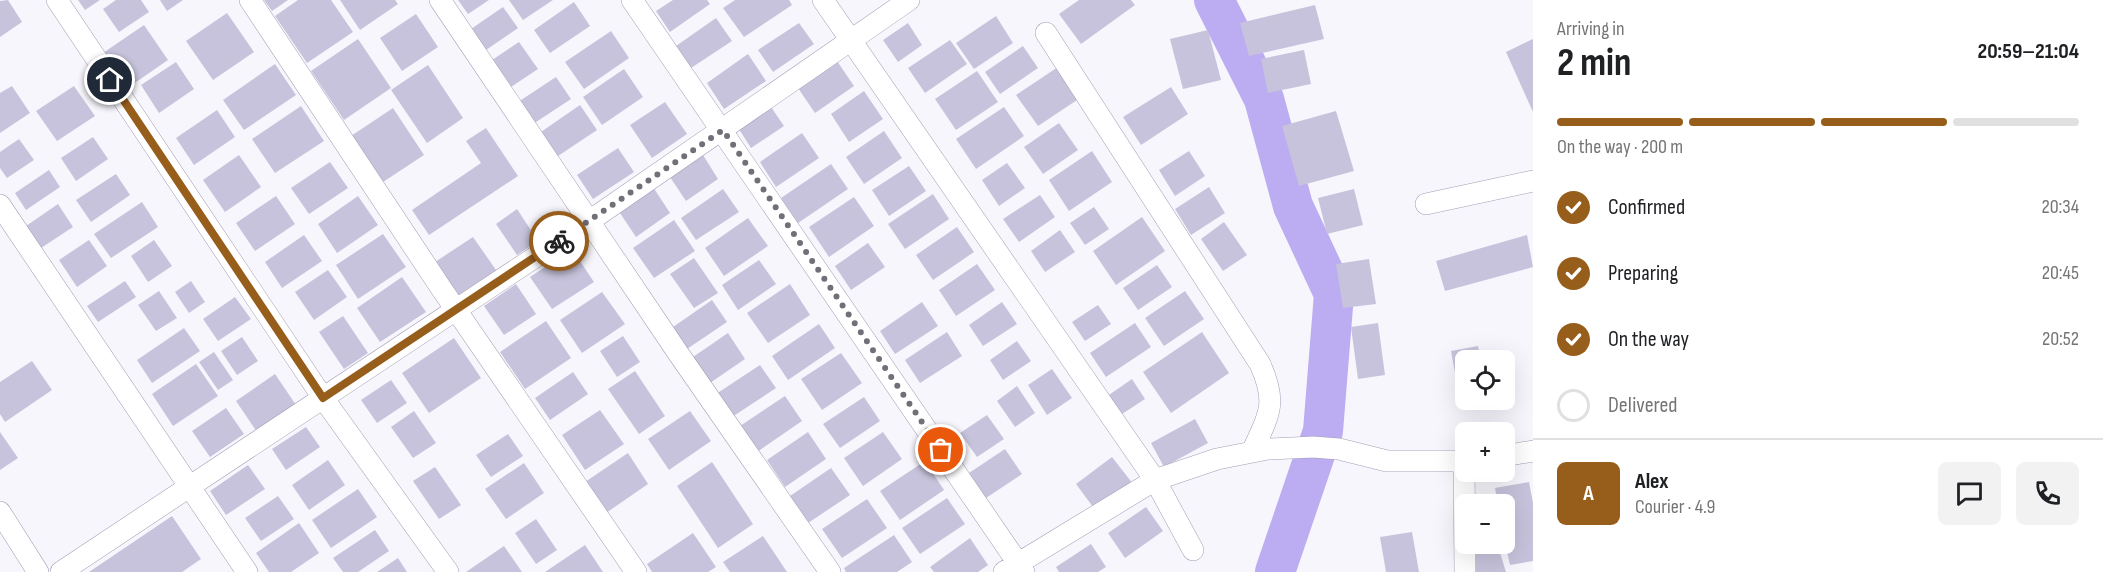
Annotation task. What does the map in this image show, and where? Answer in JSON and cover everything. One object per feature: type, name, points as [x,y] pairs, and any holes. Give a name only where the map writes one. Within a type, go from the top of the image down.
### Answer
[{"type":"street","points":[[57,0],[323,398],[448,572]]},
{"type":"street","points":[[250,0],[455,308],[636,572]]},
{"type":"street","points":[[440,0],[588,222],[830,572]]},
{"type":"street","points":[[632,0],[723,130],[1015,569],[1155,480],[1217,459],[1260,450],[1328,448],[1387,461],[1455,461]]},
{"type":"street","points":[[823,0],[1155,480],[1193,550]]},
{"type":"street","points":[[61,572],[455,308],[588,222],[909,0]]},
{"type":"street","points":[[1047,33],[1260,364],[1272,397],[1260,450]]},
{"type":"street","points":[[1426,204],[1533,181]]},
{"type":"street","points":[[0,205],[247,572]]},
{"type":"street","points":[[1515,455],[1532,454]]},
{"type":"street","points":[[1465,482],[1465,572]]},
{"type":"street","points":[[0,512],[38,572]]},
{"type":"building","points":[[8,0],[22,22],[0,37],[0,1]]},
{"type":"building","points":[[78,0],[100,0],[85,10]]},
{"type":"building","points":[[116,0],[141,0],[149,12],[119,32],[103,9]]},
{"type":"building","points":[[160,0],[183,0],[167,11]]},
{"type":"building","points":[[264,0],[288,0],[272,11]]},
{"type":"building","points":[[298,0],[331,0],[353,32],[307,63],[275,16]]},
{"type":"building","points":[[340,0],[395,0],[398,4],[360,30]]},
{"type":"building","points":[[458,0],[489,0],[468,14]]},
{"type":"building","points":[[509,0],[553,0],[523,20]]},
{"type":"building","points":[[673,0],[707,0],[710,4],[670,32],[656,11]]},
{"type":"building","points":[[735,0],[789,0],[792,5],[744,37],[723,8]]},
{"type":"building","points":[[1079,0],[1131,0],[1135,5],[1081,44],[1059,14]]},
{"type":"building","points":[[574,2],[590,26],[550,53],[534,30]]},
{"type":"building","points":[[1315,5],[1324,39],[1249,56],[1240,23]]},
{"type":"building","points":[[503,7],[518,28],[486,50],[471,29]]},
{"type":"building","points":[[227,13],[254,52],[213,80],[186,41]]},
{"type":"building","points":[[416,14],[438,47],[402,71],[380,38]]},
{"type":"building","points":[[996,16],[1013,43],[974,69],[956,43]]},
{"type":"building","points":[[716,18],[732,41],[691,68],[676,46]]},
{"type":"building","points":[[799,23],[814,44],[773,72],[758,50]]},
{"type":"building","points":[[908,23],[922,45],[898,62],[883,40]]},
{"type":"building","points":[[144,25],[168,60],[126,89],[103,53]]},
{"type":"building","points":[[1208,30],[1221,80],[1183,89],[1170,39]]},
{"type":"building","points":[[611,31],[629,58],[584,89],[565,62]]},
{"type":"building","points":[[358,39],[391,88],[344,120],[311,71]]},
{"type":"building","points":[[1533,39],[1533,112],[1506,52]]},
{"type":"building","points":[[950,40],[967,64],[925,93],[908,68]]},
{"type":"building","points":[[519,42],[538,69],[505,91],[486,64]]},
{"type":"building","points":[[1023,46],[1038,68],[1000,94],[985,72]]},
{"type":"building","points":[[1304,50],[1311,84],[1268,93],[1261,59]]},
{"type":"building","points":[[748,54],[766,81],[724,109],[707,83]]},
{"type":"building","points":[[837,61],[854,86],[815,113],[798,88]]},
{"type":"building","points":[[176,62],[194,89],[159,113],[141,85]]},
{"type":"building","points":[[275,64],[296,95],[244,130],[223,100]]},
{"type":"building","points":[[428,65],[463,118],[427,143],[391,90]]},
{"type":"building","points":[[1058,67],[1080,98],[1038,126],[1016,95]]},
{"type":"building","points":[[624,69],[643,97],[602,125],[583,97]]},
{"type":"building","points":[[977,71],[998,102],[956,130],[935,99]]},
{"type":"building","points":[[556,77],[571,99],[530,126],[515,104]]},
{"type":"building","points":[[12,86],[30,113],[0,133],[0,93]]},
{"type":"building","points":[[74,86],[95,116],[57,141],[36,111]]},
{"type":"building","points":[[1171,87],[1188,114],[1141,145],[1123,117]]},
{"type":"building","points":[[864,91],[883,119],[849,142],[831,114]]},
{"type":"building","points":[[665,102],[687,134],[652,158],[630,125]]},
{"type":"building","points":[[769,104],[784,126],[751,148],[737,126]]},
{"type":"building","points":[[580,105],[597,130],[555,158],[538,134]]},
{"type":"building","points":[[301,106],[324,141],[275,173],[252,139]]},
{"type":"building","points":[[1004,107],[1024,136],[976,169],[956,139]]},
{"type":"building","points":[[393,108],[424,155],[380,184],[348,138]]},
{"type":"building","points":[[217,110],[235,137],[194,165],[176,138]]},
{"type":"building","points":[[1336,111],[1354,171],[1299,186],[1282,126]]},
{"type":"building","points":[[1059,123],[1078,150],[1043,174],[1024,147]]},
{"type":"building","points":[[486,128],[518,176],[429,235],[412,210],[481,163],[466,141]]},
{"type":"building","points":[[884,131],[902,158],[864,184],[846,157]]},
{"type":"building","points":[[802,133],[819,158],[776,187],[760,162]]},
{"type":"building","points":[[93,137],[108,159],[76,181],[61,158]]},
{"type":"building","points":[[19,139],[34,160],[7,178],[0,168],[0,152]]},
{"type":"building","points":[[618,148],[634,172],[593,199],[577,175]]},
{"type":"building","points":[[1092,151],[1112,182],[1069,211],[1049,180]]},
{"type":"building","points":[[1189,151],[1205,176],[1175,196],[1159,170]]},
{"type":"building","points":[[239,155],[261,187],[225,212],[203,180]]},
{"type":"building","points":[[703,155],[718,179],[686,201],[670,177]]},
{"type":"building","points":[[330,162],[348,188],[309,214],[291,188]]},
{"type":"building","points":[[1007,163],[1025,188],[999,206],[982,180]]},
{"type":"building","points":[[831,164],[848,189],[798,223],[781,198]]},
{"type":"building","points":[[909,166],[926,191],[889,216],[872,190]]},
{"type":"building","points":[[49,170],[60,187],[26,210],[15,193]]},
{"type":"building","points":[[116,174],[130,195],[91,222],[76,200]]},
{"type":"building","points":[[653,187],[670,213],[636,237],[618,210]]},
{"type":"building","points":[[1209,187],[1225,213],[1191,235],[1175,209]]},
{"type":"building","points":[[723,189],[739,212],[696,240],[681,218]]},
{"type":"building","points":[[1354,189],[1363,225],[1327,234],[1318,198]]},
{"type":"building","points":[[933,194],[949,219],[905,249],[888,224]]},
{"type":"building","points":[[1040,195],[1055,217],[1019,242],[1003,219]]},
{"type":"building","points":[[276,196],[295,224],[255,251],[236,223]]},
{"type":"building","points":[[358,196],[378,225],[337,253],[318,224]]},
{"type":"building","points":[[854,197],[874,226],[829,257],[809,227]]},
{"type":"building","points":[[142,202],[158,227],[111,258],[94,234]]},
{"type":"building","points":[[58,204],[73,227],[41,248],[26,226]]},
{"type":"building","points":[[1094,207],[1109,229],[1085,245],[1070,223]]},
{"type":"building","points":[[517,209],[538,241],[517,255],[496,224]]},
{"type":"building","points":[[1142,217],[1165,251],[1116,285],[1093,251]]},
{"type":"building","points":[[748,218],[768,246],[724,276],[705,248]]},
{"type":"building","points":[[674,220],[695,251],[654,278],[633,248]]},
{"type":"building","points":[[1224,222],[1247,255],[1223,271],[1201,239]]},
{"type":"building","points":[[957,227],[974,252],[933,280],[916,255]]},
{"type":"building","points":[[1060,230],[1075,252],[1045,272],[1031,251]]},
{"type":"building","points":[[383,234],[406,267],[358,299],[336,265]]},
{"type":"building","points":[[304,235],[322,261],[282,288],[265,262]]},
{"type":"building","points":[[1527,235],[1533,267],[1445,291],[1436,261]]},
{"type":"building","points":[[473,237],[496,270],[458,295],[435,262]]},
{"type":"building","points":[[89,240],[107,266],[77,287],[59,260]]},
{"type":"building","points":[[154,240],[172,266],[148,282],[131,256]]},
{"type":"building","points":[[868,243],[885,267],[851,290],[835,266]]},
{"type":"building","points":[[572,249],[594,282],[552,309],[530,277]]},
{"type":"building","points":[[694,258],[718,293],[694,308],[670,274]]},
{"type":"building","points":[[1369,259],[1376,304],[1343,308],[1336,264]]},
{"type":"building","points":[[759,260],[776,284],[738,310],[722,285]]},
{"type":"building","points":[[977,264],[995,290],[956,316],[939,290]]},
{"type":"building","points":[[1157,265],[1172,287],[1138,310],[1123,288]]},
{"type":"building","points":[[328,270],[347,297],[314,320],[295,292]]},
{"type":"building","points":[[402,277],[426,312],[380,342],[357,308]]},
{"type":"building","points":[[125,281],[136,297],[98,322],[87,306]]},
{"type":"building","points":[[191,281],[205,302],[189,313],[175,292]]},
{"type":"building","points":[[516,284],[536,314],[504,335],[484,306]]},
{"type":"building","points":[[790,284],[810,315],[768,343],[747,313]]},
{"type":"building","points":[[159,291],[177,318],[156,331],[138,305]]},
{"type":"building","points":[[1185,291],[1204,319],[1164,346],[1145,318]]},
{"type":"building","points":[[602,292],[625,324],[582,353],[560,320]]},
{"type":"building","points":[[235,297],[251,319],[218,341],[203,319]]},
{"type":"building","points":[[712,300],[727,322],[687,349],[673,327]]},
{"type":"building","points":[[922,302],[938,326],[895,354],[880,331]]},
{"type":"building","points":[[1002,302],[1017,324],[983,346],[969,325]]},
{"type":"building","points":[[1098,305],[1111,324],[1085,341],[1072,322]]},
{"type":"building","points":[[343,316],[368,353],[344,369],[319,332]]},
{"type":"building","points":[[546,321],[571,358],[525,389],[500,352]]},
{"type":"building","points":[[1135,323],[1151,347],[1106,377],[1090,353]]},
{"type":"building","points":[[1378,323],[1385,375],[1358,379],[1351,327]]},
{"type":"building","points":[[819,324],[835,348],[788,380],[772,356]]},
{"type":"building","points":[[184,328],[200,351],[152,383],[137,360]]},
{"type":"building","points":[[947,332],[962,356],[920,383],[905,360]]},
{"type":"building","points":[[1202,332],[1229,373],[1171,413],[1143,372]]},
{"type":"building","points":[[728,333],[745,359],[707,385],[690,359]]},
{"type":"building","points":[[623,336],[640,362],[617,377],[600,351]]},
{"type":"building","points":[[242,337],[258,361],[237,375],[221,351]]},
{"type":"building","points":[[454,338],[481,378],[429,413],[402,373]]},
{"type":"building","points":[[1017,341],[1031,361],[1003,380],[990,360]]},
{"type":"building","points":[[1478,346],[1479,350],[1456,350]]},
{"type":"building","points":[[1455,350],[1455,373],[1451,351]]},
{"type":"building","points":[[214,352],[233,380],[218,390],[199,362]]},
{"type":"building","points":[[841,353],[862,383],[822,410],[801,379]]},
{"type":"building","points":[[32,361],[52,390],[5,422],[0,414],[0,382]]},
{"type":"building","points":[[196,364],[218,396],[173,426],[152,394]]},
{"type":"building","points":[[760,365],[776,388],[732,417],[716,394]]},
{"type":"building","points":[[1052,369],[1072,398],[1047,415],[1028,385]]},
{"type":"building","points":[[635,371],[665,416],[639,434],[608,389]]},
{"type":"building","points":[[573,372],[588,394],[550,420],[535,398]]},
{"type":"building","points":[[275,374],[296,405],[257,432],[236,401]]},
{"type":"building","points":[[1132,379],[1145,399],[1119,416],[1106,397]]},
{"type":"building","points":[[391,380],[407,403],[377,423],[361,400]]},
{"type":"building","points":[[1017,386],[1035,413],[1015,427],[997,401]]},
{"type":"building","points":[[785,396],[802,421],[757,452],[740,426]]},
{"type":"building","points":[[864,397],[880,421],[840,448],[823,424]]},
{"type":"building","points":[[226,408],[244,434],[210,457],[192,431]]},
{"type":"building","points":[[600,410],[624,444],[585,470],[562,435]]},
{"type":"building","points":[[414,411],[436,443],[413,458],[391,427]]},
{"type":"building","points":[[690,411],[711,441],[669,470],[648,439]]},
{"type":"building","points":[[987,415],[1004,439],[977,457],[960,433]]},
{"type":"building","points":[[1195,419],[1208,443],[1164,467],[1151,443]]},
{"type":"building","points":[[306,427],[320,447],[286,470],[272,449]]},
{"type":"building","points":[[0,432],[18,458],[0,470]]},
{"type":"building","points":[[808,432],[826,459],[785,487],[767,460]]},
{"type":"building","points":[[883,432],[902,459],[863,486],[844,458]]},
{"type":"building","points":[[508,434],[523,456],[491,477],[476,455]]},
{"type":"building","points":[[1005,449],[1022,474],[986,498],[969,473]]},
{"type":"building","points":[[628,453],[648,484],[606,513],[585,482]]},
{"type":"building","points":[[1112,457],[1133,484],[1096,511],[1076,484]]},
{"type":"building","points":[[328,460],[345,485],[309,510],[292,485]]},
{"type":"building","points":[[925,461],[944,490],[900,520],[880,491]]},
{"type":"building","points":[[712,462],[753,524],[718,548],[677,486]]},
{"type":"building","points":[[524,463],[544,493],[506,519],[485,489]]},
{"type":"building","points":[[248,465],[265,489],[226,515],[210,491]]},
{"type":"building","points":[[435,467],[461,505],[439,519],[413,481]]},
{"type":"building","points":[[831,468],[850,495],[808,523],[790,496]]},
{"type":"building","points":[[1529,482],[1533,503],[1533,561],[1510,565],[1508,554],[1515,554],[1515,494],[1496,494],[1495,488]]},
{"type":"building","points":[[358,489],[377,517],[331,548],[312,520]]},
{"type":"building","points":[[278,496],[294,519],[261,541],[245,518]]},
{"type":"building","points":[[947,498],[965,524],[920,554],[902,528]]},
{"type":"building","points":[[867,499],[887,528],[842,558],[822,529]]},
{"type":"building","points":[[1146,507],[1163,531],[1125,558],[1108,533]]},
{"type":"building","points":[[172,516],[201,559],[182,572],[89,572]]},
{"type":"building","points":[[536,519],[557,550],[536,564],[515,533]]},
{"type":"building","points":[[299,523],[319,553],[291,572],[269,572],[256,553]]},
{"type":"building","points":[[375,530],[389,551],[358,572],[343,572],[333,558]]},
{"type":"building","points":[[1412,532],[1419,572],[1386,572],[1380,537]]},
{"type":"building","points":[[693,533],[716,567],[708,572],[652,572],[647,564]]},
{"type":"building","points":[[894,535],[912,562],[897,572],[846,572],[844,568]]},
{"type":"building","points":[[763,536],[787,572],[730,572],[723,562]]},
{"type":"building","points":[[970,538],[988,565],[978,572],[934,572],[930,567]]},
{"type":"building","points":[[1091,544],[1106,567],[1098,572],[1059,572],[1056,567]]},
{"type":"building","points":[[585,545],[603,572],[545,572]]},
{"type":"building","points":[[504,546],[522,572],[466,572]]},
{"type":"building","points":[[1470,554],[1500,554],[1506,572],[1475,572]]},
{"type":"building","points":[[398,558],[407,572],[377,572]]},
{"type":"waterway","points":[[1214,0],[1264,99],[1293,206],[1334,294],[1323,431],[1275,572]]},
{"type":"way so far","points":[[559,241],[723,130],[941,450]]},
{"type":"route","points":[[110,80],[323,398],[455,308],[559,241]]}]
